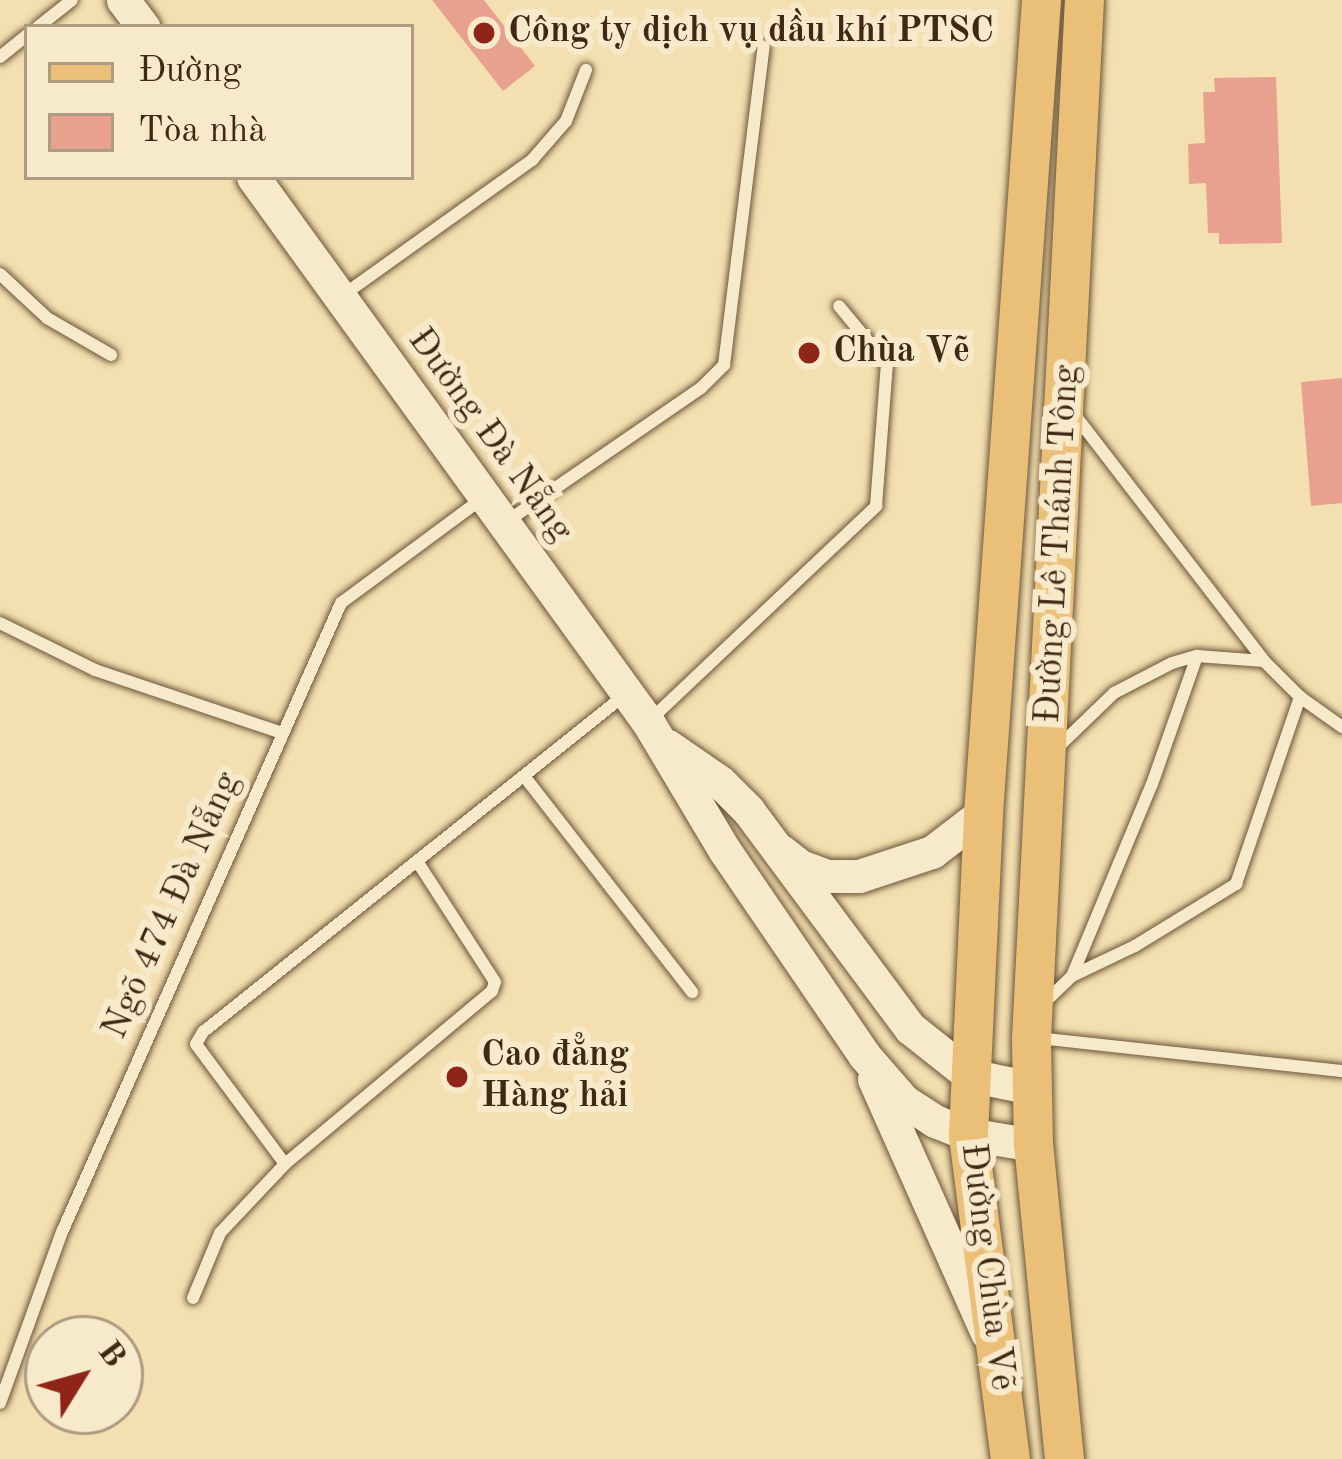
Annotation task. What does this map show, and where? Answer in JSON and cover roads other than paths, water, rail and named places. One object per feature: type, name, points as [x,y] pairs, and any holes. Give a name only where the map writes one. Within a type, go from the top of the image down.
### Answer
[{"type":"main road","name":"Đường Lê Thánh Tông","points":[[1031,1088],[1047,759],[1040,396],[1041,0]]},
{"type":"main road","name":"Đường Lê Thánh Tông","points":[[970,1076],[983,813],[1040,396],[1084,0]]},
{"type":"main road","name":"Đường Đà Nẵng","points":[[255,180],[655,732],[725,851],[864,1055],[904,1101],[968,1134],[1034,1145]]},
{"type":"main road","name":"Đường Đà Nẵng","points":[[655,732],[720,782],[910,1028],[970,1076],[1031,1088]]},
{"type":"main road","points":[[771,843],[800,866],[827,876],[860,876],[932,852],[983,813]]},
{"type":"main road","points":[[864,1055],[995,1350]]},
{"type":"main road","name":"Đường Chùa Vẽ","points":[[970,1076],[968,1134],[1010,1459]]},
{"type":"main road","name":"Đường Chùa Vẽ","points":[[1031,1088],[1064,1459]]},
{"type":"lane","points":[[42,24],[72,0]]},
{"type":"lane","points":[[0,57],[24,37]]},
{"type":"lane","name":"Ngõ 474 Đà Nẵng","points":[[0,1403],[62,1232],[341,603],[701,388],[724,365],[764,46]]},
{"type":"lane","points":[[341,297],[532,160],[566,121],[586,70]]},
{"type":"lane","points":[[0,274],[47,319],[111,355]]},
{"type":"lane","points":[[655,732],[877,506],[887,364],[839,306]]},
{"type":"lane","points":[[1040,396],[1264,661],[1300,698],[1342,727]]},
{"type":"lane","points":[[0,623],[95,670],[281,734]]},
{"type":"lane","points":[[1047,759],[1114,693],[1197,656],[1264,661]]},
{"type":"lane","points":[[1032,1025],[1072,976],[1152,784],[1197,656]]},
{"type":"lane","points":[[285,1164],[196,1044],[203,1032],[627,694]]},
{"type":"lane","points":[[1072,976],[1135,946],[1236,884],[1300,698]]},
{"type":"lane","points":[[524,776],[692,992]]},
{"type":"lane","points":[[193,1298],[220,1233],[285,1164],[492,991],[495,982],[417,861]]},
{"type":"lane","points":[[1032,1025],[1342,1071]]},
{"type":"place","name":"Công ty dịch vụ dầu khí PTSC","points":[[484,33]]},
{"type":"place","name":"Chùa Vẽ","points":[[809,353]]},
{"type":"place","name":"Cao đẳng Hàng hải","points":[[457,1077]]}]
